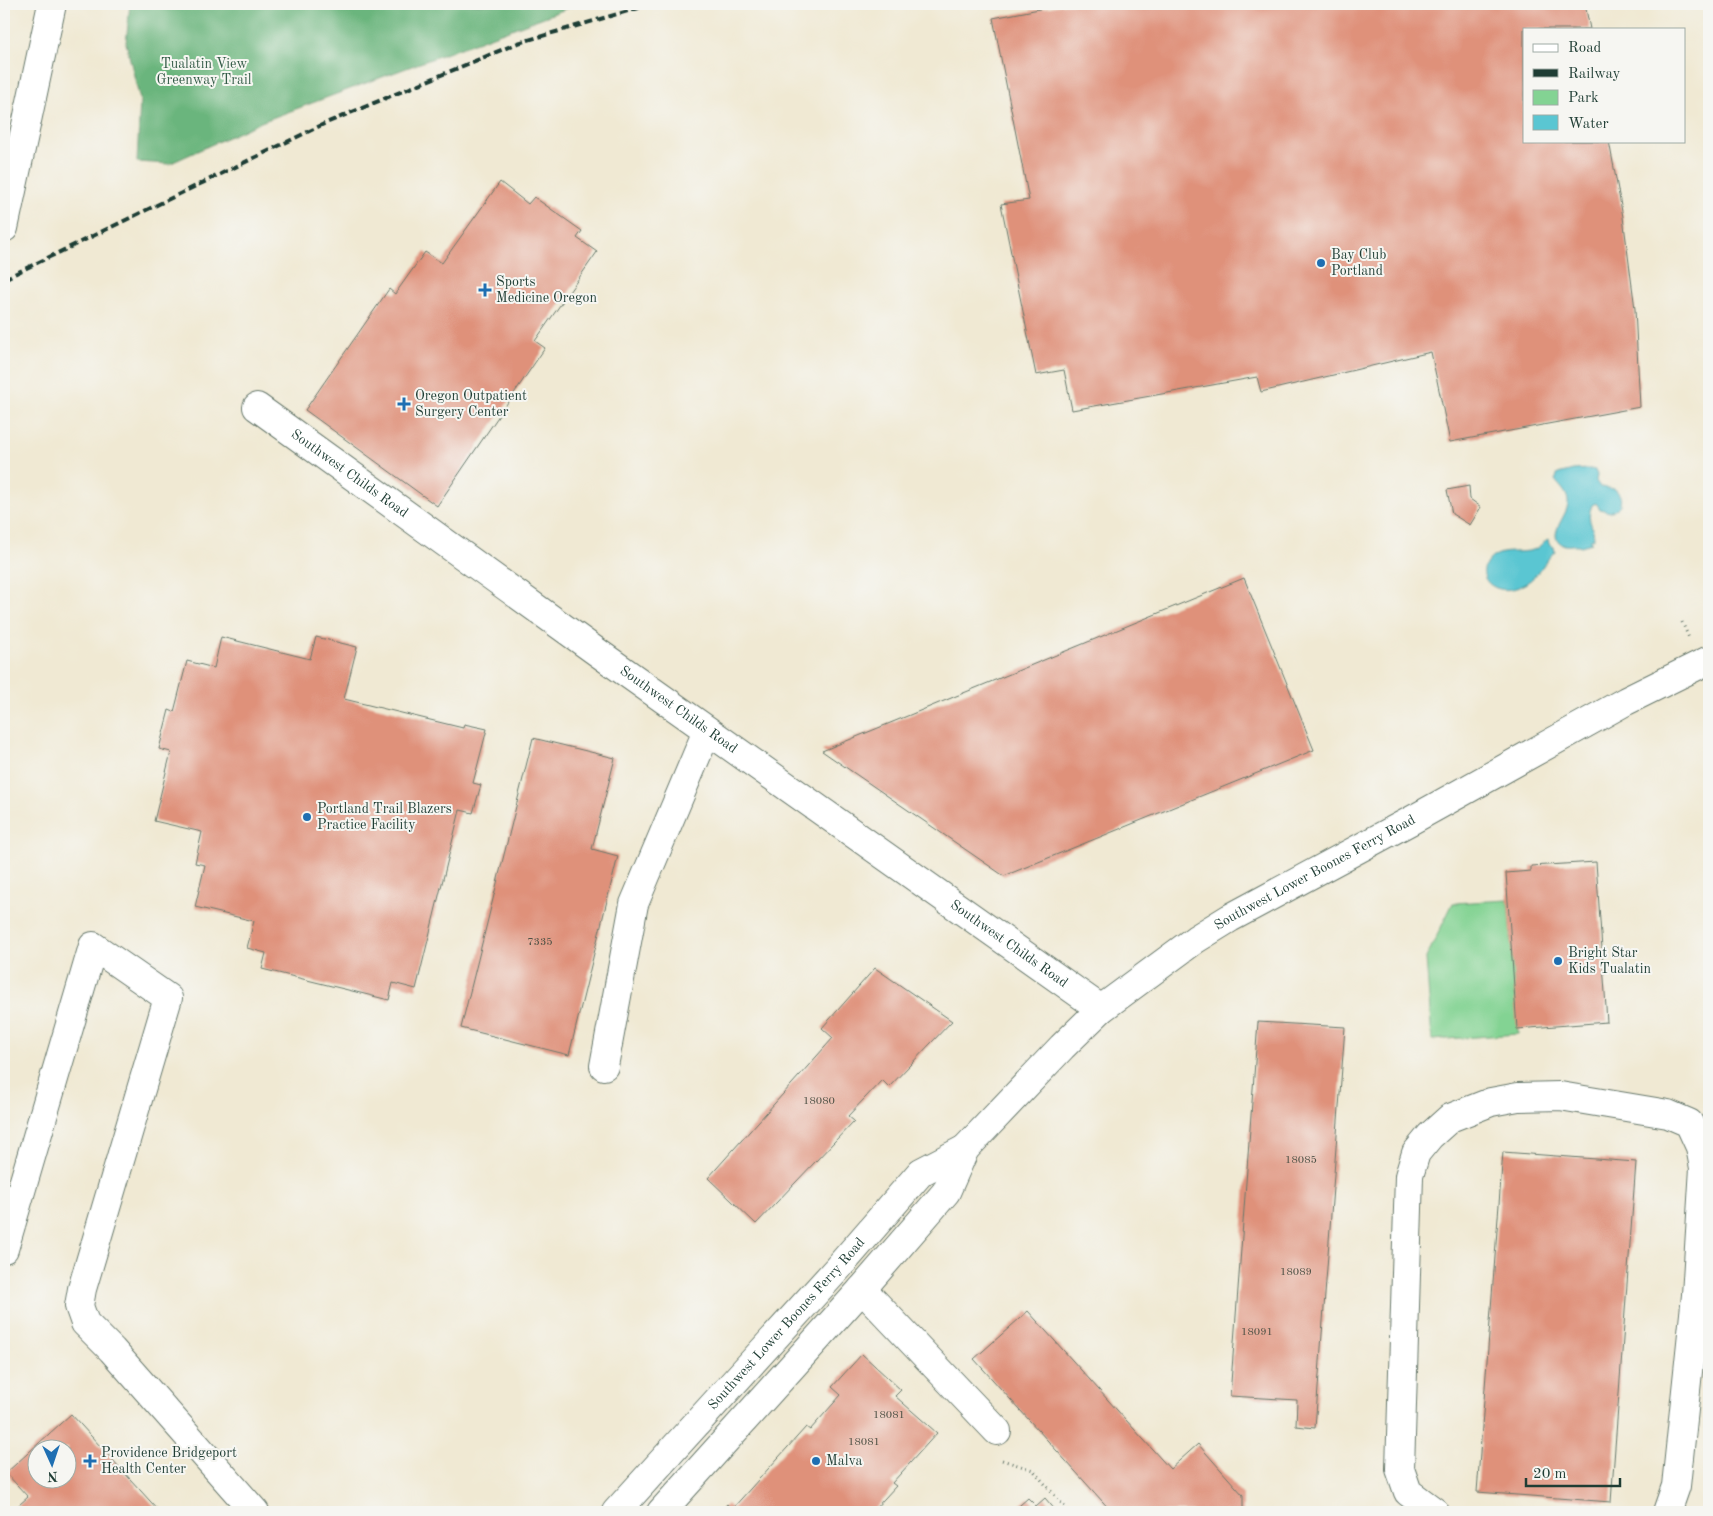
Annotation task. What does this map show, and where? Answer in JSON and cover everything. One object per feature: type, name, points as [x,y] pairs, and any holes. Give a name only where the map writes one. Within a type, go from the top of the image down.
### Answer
[{"type":"main road","points":[[4,228],[52,4]]},
{"type":"main road","name":"Southwest Childs Road","points":[[257,406],[707,730],[1101,1009]]},
{"type":"main road","name":"Southwest Lower Boones Ferry Road","points":[[661,1512],[862,1289],[946,1192],[966,1149],[1062,1046],[1101,1009],[1196,939],[1230,918],[1412,820],[1626,701],[1709,660]]},
{"type":"main road","points":[[604,1066],[634,904],[707,730]]},
{"type":"main road","points":[[4,1250],[93,946],[168,998],[82,1289],[79,1306],[85,1323],[112,1350],[255,1512]]},
{"type":"main road","points":[[1435,1512],[1408,1492],[1400,1469],[1410,1176],[1416,1153],[1430,1136],[1450,1118],[1490,1102],[1518,1097],[1560,1096],[1668,1114],[1689,1123],[1700,1147],[1704,1168],[1703,1295],[1676,1486],[1667,1512]]},
{"type":"main road","name":"Southwest Lower Boones Ferry Road","points":[[616,1512],[837,1269],[920,1172],[966,1149]]},
{"type":"main road","points":[[862,1289],[997,1431]]},
{"type":"path","points":[[996,1458],[1033,1470],[1070,1512]]},
{"type":"green space","name":"Tualatin View Greenway Trail","points":[[130,4],[579,4],[261,122],[169,164],[137,162],[140,100],[126,43]]},
{"type":"green space","points":[[1508,900],[1518,1034],[1432,1040],[1426,958],[1453,903]]},
{"type":"water","points":[[1573,470],[1595,470],[1597,475],[1596,481],[1600,487],[1617,491],[1620,495],[1619,507],[1610,512],[1600,509],[1596,503],[1592,505],[1589,515],[1594,534],[1594,539],[1592,538],[1590,542],[1592,543],[1581,546],[1564,545],[1557,540],[1556,535],[1566,512],[1568,501],[1565,492],[1555,480],[1558,474]]},
{"type":"water","points":[[1548,539],[1549,544],[1554,547],[1555,551],[1536,575],[1527,583],[1511,589],[1502,589],[1488,583],[1484,571],[1486,564],[1493,557],[1507,552],[1533,550]]},
{"type":"building","name":"Bay Club Portland","points":[[1065,4],[1585,4],[1590,28],[1523,28],[1523,142],[1609,142],[1623,217],[1635,309],[1640,407],[1450,442],[1431,352],[1261,392],[1257,377],[1072,410],[1064,370],[1036,375],[1001,204],[1029,200],[993,18]]},
{"type":"building","points":[[500,182],[528,204],[534,197],[582,231],[577,238],[597,252],[535,341],[545,348],[437,506],[305,410],[389,289],[395,294],[425,252],[442,263]]},
{"type":"building","points":[[1469,486],[1470,499],[1481,507],[1470,525],[1452,514],[1447,490]]},
{"type":"building","points":[[1244,578],[1314,750],[1004,876],[822,751]]},
{"type":"building","name":"Portland Trail Blazers Practice Facility","points":[[221,637],[310,659],[316,637],[357,647],[344,699],[463,728],[464,724],[487,729],[473,783],[481,785],[473,813],[460,810],[416,989],[393,983],[389,1000],[262,969],[266,953],[247,948],[254,921],[195,907],[205,865],[195,863],[202,832],[154,821],[171,752],[159,749],[169,710],[174,712],[187,661],[214,668]]},
{"type":"building","points":[[533,738],[615,758],[592,849],[618,856],[569,1055],[461,1028]]},
{"type":"building","name":"Bright Star Kids Tualatin","points":[[1596,862],[1607,1022],[1517,1029],[1506,873],[1531,871],[1531,866]]},
{"type":"building","points":[[875,968],[952,1021],[889,1087],[882,1080],[848,1116],[854,1121],[756,1224],[708,1178],[833,1038],[822,1028]]},
{"type":"building","points":[[1258,1022],[1345,1027],[1315,1428],[1296,1426],[1297,1400],[1230,1396]]},
{"type":"building","points":[[1503,1152],[1636,1162],[1611,1502],[1477,1492]]},
{"type":"building","points":[[1028,1311],[1170,1469],[1198,1444],[1243,1495],[1243,1512],[1112,1512],[974,1359]]},
{"type":"building","points":[[862,1354],[901,1390],[895,1396],[937,1433],[892,1483],[896,1486],[872,1512],[719,1512],[727,1504],[732,1509],[806,1427],[810,1430],[841,1395],[832,1387]]},
{"type":"building","name":"Providence Bridgeport Health Center","points":[[71,1414],[160,1512],[11,1512],[28,1497],[6,1473],[28,1453],[28,1488],[78,1488],[78,1438],[45,1438]]},
{"type":"building","points":[[1028,1498],[1036,1506],[1045,1498],[1057,1512],[1012,1512]]},
{"type":"railway","points":[[4,279],[326,123],[518,43],[652,4]]},
{"type":"place","name":"Bay Club Portland","points":[[1321,263]]},
{"type":"place","name":"Sports Medicine Oregon","points":[[485,290]]},
{"type":"place","name":"Oregon Outpatient Surgery Center","points":[[404,404]]},
{"type":"place","name":"Portland Trail Blazers Practice Facility","points":[[307,817]]},
{"type":"place","name":"Bright Star Kids Tualatin","points":[[1558,961]]},
{"type":"place","name":"Providence Bridgeport Health Center","points":[[90,1461]]},
{"type":"place","name":"Malva","points":[[816,1461]]}]
